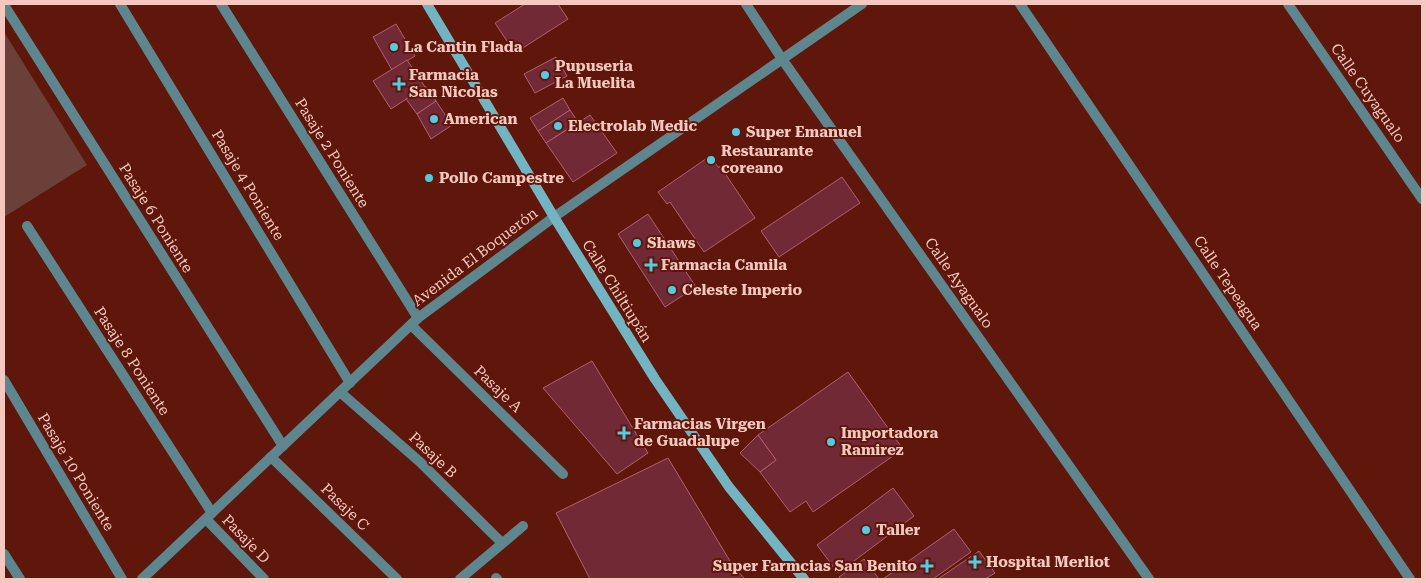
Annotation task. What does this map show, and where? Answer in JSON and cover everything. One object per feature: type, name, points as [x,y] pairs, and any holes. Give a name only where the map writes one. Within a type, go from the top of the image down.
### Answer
[{"type":"main road","name":"Calle Chiltiupán","points":[[428,4],[554,217],[654,379],[730,487],[804,579]]},
{"type":"street","name":"Pasaje 4 Poniente","points":[[120,4],[350,383]]},
{"type":"street","name":"Pasaje 2 Poniente","points":[[221,4],[415,322]]},
{"type":"street","name":"Calle Ayagualo","points":[[746,4],[782,59],[1150,579]]},
{"type":"street","name":"Avenida El Boquerón","points":[[142,579],[415,322],[554,217],[862,4]]},
{"type":"street","name":"Calle Tepeagua","points":[[1020,4],[1410,579]]},
{"type":"street","name":"Calle Cuyagualo","points":[[1288,4],[1422,199]]},
{"type":"street","name":"Pasaje 6 Poniente","points":[[7,8],[282,446]]},
{"type":"street","name":"Pasaje 8 Poniente","points":[[27,226],[209,516]]},
{"type":"street","name":"Pasaje A","points":[[415,322],[563,474]]},
{"type":"street","name":"Pasaje 10 Poniente","points":[[4,380],[122,579]]},
{"type":"street","name":"Pasaje B","points":[[340,392],[420,462],[502,543]]},
{"type":"street","name":"Pasaje C","points":[[271,457],[397,579]]},
{"type":"street","name":"Pasaje D","points":[[209,516],[264,579]]},
{"type":"street","points":[[460,579],[523,526]]},
{"type":"street","points":[[4,554],[20,579]]},
{"type":"shaded area","points":[[4,32],[87,165],[4,217]]},
{"type":"building","points":[[525,4],[558,4],[568,19],[515,53],[495,23]]},
{"type":"building","name":"La Cantin Flada","points":[[396,24],[415,56],[392,70],[373,37]]},
{"type":"building","name":"Pupuseria La Muelita","points":[[556,57],[567,76],[535,93],[524,74]]},
{"type":"building","name":"Farmacia San Nicolas","points":[[407,60],[425,87],[391,109],[373,81]]},
{"type":"building","points":[[427,87],[436,101],[417,114],[406,99]]},
{"type":"building","points":[[563,98],[570,110],[538,131],[530,118]]},
{"type":"building","name":"American","points":[[436,101],[452,125],[431,139],[417,114]]},
{"type":"building","name":"Electrolab Medic","points":[[570,110],[578,122],[546,143],[538,131]]},
{"type":"building","points":[[590,115],[617,153],[573,182],[546,143]]},
{"type":"building","points":[[710,156],[719,168],[720,166],[755,218],[704,252],[670,202],[667,204],[658,192]]},
{"type":"building","points":[[842,177],[860,203],[779,257],[761,231]]},
{"type":"building","points":[[648,214],[696,287],[665,307],[618,234]]},
{"type":"building","points":[[592,361],[648,453],[617,474],[543,388]]},
{"type":"building","name":"Importadora Ramirez","points":[[848,372],[903,449],[813,512],[806,501],[790,512],[760,472],[776,460],[758,435]]},
{"type":"building","points":[[758,435],[776,460],[760,472],[740,453]]},
{"type":"building","points":[[668,458],[733,566],[745,579],[590,579],[556,513]]},
{"type":"building","name":"Taller","points":[[893,488],[914,516],[838,573],[817,545]]},
{"type":"building","name":"Super Farmcias San Benito","points":[[954,529],[971,552],[933,579],[883,579]]},
{"type":"building","name":"Hospital Merliot","points":[[979,551],[995,573],[985,579],[938,579]]},
{"type":"building","points":[[864,559],[879,579],[840,579],[839,577]]},
{"type":"place","name":"La Cantin Flada","points":[[394,47]]},
{"type":"place","name":"Pupuseria La Muelita","points":[[545,75]]},
{"type":"place","name":"Farmacia San Nicolas","points":[[399,84]]},
{"type":"place","name":"American","points":[[434,119]]},
{"type":"place","name":"Electrolab Medic","points":[[558,126]]},
{"type":"place","name":"Super Emanuel","points":[[736,132]]},
{"type":"place","name":"Restaurante coreano","points":[[711,160]]},
{"type":"place","name":"Pollo Campestre","points":[[429,178]]},
{"type":"place","name":"Shaws","points":[[637,243]]},
{"type":"place","name":"Farmacia Camila","points":[[651,265]]},
{"type":"place","name":"Celeste Imperio","points":[[672,290]]},
{"type":"place","name":"Farmacias Virgen de Guadalupe","points":[[624,433]]},
{"type":"place","name":"Importadora Ramirez","points":[[831,442]]},
{"type":"place","name":"Taller","points":[[866,530]]},
{"type":"place","name":"Hospital Merliot","points":[[975,562]]},
{"type":"place","name":"Super Farmcias San Benito","points":[[927,566]]}]
